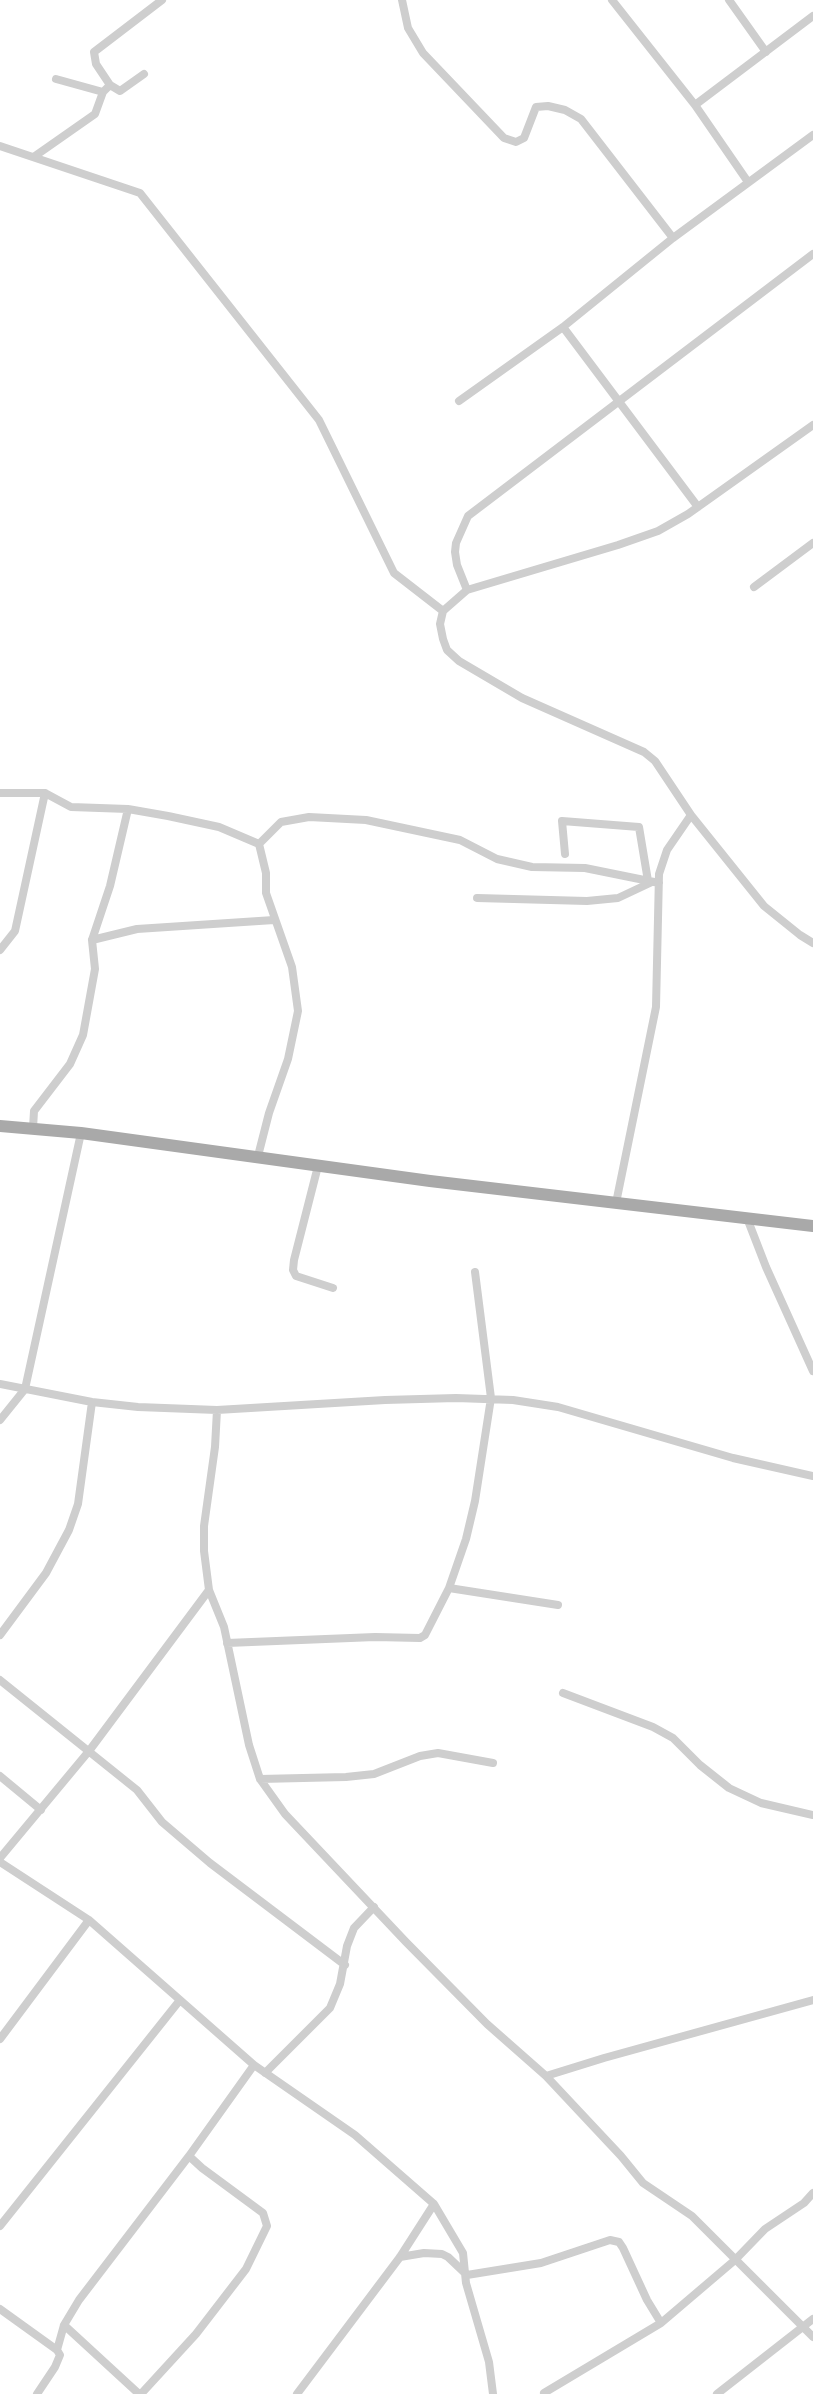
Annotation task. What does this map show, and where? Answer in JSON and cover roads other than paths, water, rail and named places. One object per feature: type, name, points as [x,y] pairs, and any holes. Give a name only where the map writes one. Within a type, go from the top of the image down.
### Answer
[{"type":"main road","points":[[0,1126],[81,1133],[318,1166],[813,1226]]},
{"type":"street","points":[[144,74],[120,91],[110,85],[96,64],[93,52],[162,0]]},
{"type":"street","points":[[402,0],[408,28],[423,52],[504,138],[516,142],[524,138],[536,107],[548,106],[565,110],[581,119],[673,239]]},
{"type":"street","points":[[612,0],[695,105],[748,182]]},
{"type":"street","points":[[729,0],[766,52]]},
{"type":"street","points":[[695,105],[813,16]]},
{"type":"street","points":[[56,79],[103,92]]},
{"type":"street","points":[[35,156],[95,114],[103,92],[110,85]]},
{"type":"street","points":[[459,401],[563,327],[673,239],[813,135]]},
{"type":"street","points":[[0,146],[140,193],[319,420],[394,573],[443,611]]},
{"type":"street","points":[[467,590],[455,552],[468,516],[813,254]]},
{"type":"street","points":[[563,327],[698,507]]},
{"type":"street","points":[[813,425],[698,507],[658,531],[467,590],[443,611],[440,624],[447,650],[459,661],[522,698],[644,752],[655,761],[691,815],[764,906],[813,943]]},
{"type":"street","points":[[754,587],[813,543]]},
{"type":"street","points":[[0,793],[44,793],[71,807],[128,809],[219,827],[259,844]]},
{"type":"street","points":[[0,950],[15,931],[44,793]]},
{"type":"street","points":[[33,1128],[34,1111],[70,1064],[83,1035],[95,970],[92,940],[110,886],[128,809]]},
{"type":"street","points":[[477,898],[587,901],[618,898],[653,882],[659,874],[667,850],[691,815]]},
{"type":"street","points":[[259,844],[281,822],[309,817],[366,820],[460,841],[496,859],[533,867],[585,868],[653,882]]},
{"type":"street","points":[[565,854],[562,821],[639,827],[653,882],[656,1007],[616,1203]]},
{"type":"street","points":[[258,1156],[269,1113],[288,1059],[298,1011],[292,967],[266,893],[266,873],[259,844]]},
{"type":"street","points":[[92,940],[137,929],[274,920]]},
{"type":"street","points":[[0,1420],[24,1389],[81,1133]]},
{"type":"street","points":[[318,1166],[293,1270],[296,1276],[333,1288]]},
{"type":"street","points":[[747,1218],[813,1371]]},
{"type":"street","points":[[227,1643],[375,1637],[420,1638],[429,1629],[449,1588],[466,1539],[475,1501],[491,1398],[475,1272]]},
{"type":"street","points":[[0,1384],[92,1402],[217,1410],[385,1400],[491,1398],[558,1407],[733,1458],[813,1476]]},
{"type":"street","points":[[0,1635],[46,1573],[69,1530],[78,1504],[92,1402]]},
{"type":"street","points":[[217,1410],[204,1527],[204,1551],[209,1590],[224,1627],[249,1745],[260,1779],[285,1814],[374,1908],[487,2024],[547,2077],[643,2183],[692,2216],[813,2337]]},
{"type":"street","points":[[449,1588],[558,1605]]},
{"type":"street","points":[[209,1590],[89,1751],[0,1860],[89,1920],[254,2065],[355,2135],[434,2204],[463,2253],[466,2283],[489,2362],[492,2394]]},
{"type":"street","points":[[0,1680],[137,1790],[162,1822],[210,1863],[345,1965]]},
{"type":"street","points":[[563,1693],[653,1727],[673,1738],[700,1765],[729,1788],[761,1803],[813,1815]]},
{"type":"street","points":[[260,1779],[374,1774],[419,1756],[438,1753],[493,1763]]},
{"type":"street","points":[[0,1776],[41,1810]]},
{"type":"street","points":[[265,2073],[330,2008],[345,1965],[346,1946],[354,1928],[374,1908]]},
{"type":"street","points":[[0,2039],[89,1920]]},
{"type":"street","points":[[0,2226],[180,2000]]},
{"type":"street","points":[[547,2077],[604,2058],[813,2000]]},
{"type":"street","points":[[57,2350],[64,2325],[95,2276],[189,2156],[254,2065]]},
{"type":"street","points":[[64,2325],[140,2394],[196,2334],[246,2269],[267,2225],[263,2213],[189,2156]]},
{"type":"street","points":[[543,2394],[661,2323],[735,2260],[765,2229],[804,2203],[813,2193]]},
{"type":"street","points":[[297,2394],[400,2257],[434,2204]]},
{"type":"street","points":[[467,2275],[541,2263],[610,2240],[618,2242],[623,2248],[661,2323]]},
{"type":"street","points":[[400,2257],[424,2253],[442,2254],[467,2275]]},
{"type":"street","points":[[0,2309],[57,2350],[60,2355],[37,2394]]},
{"type":"street","points":[[717,2394],[813,2319]]}]
